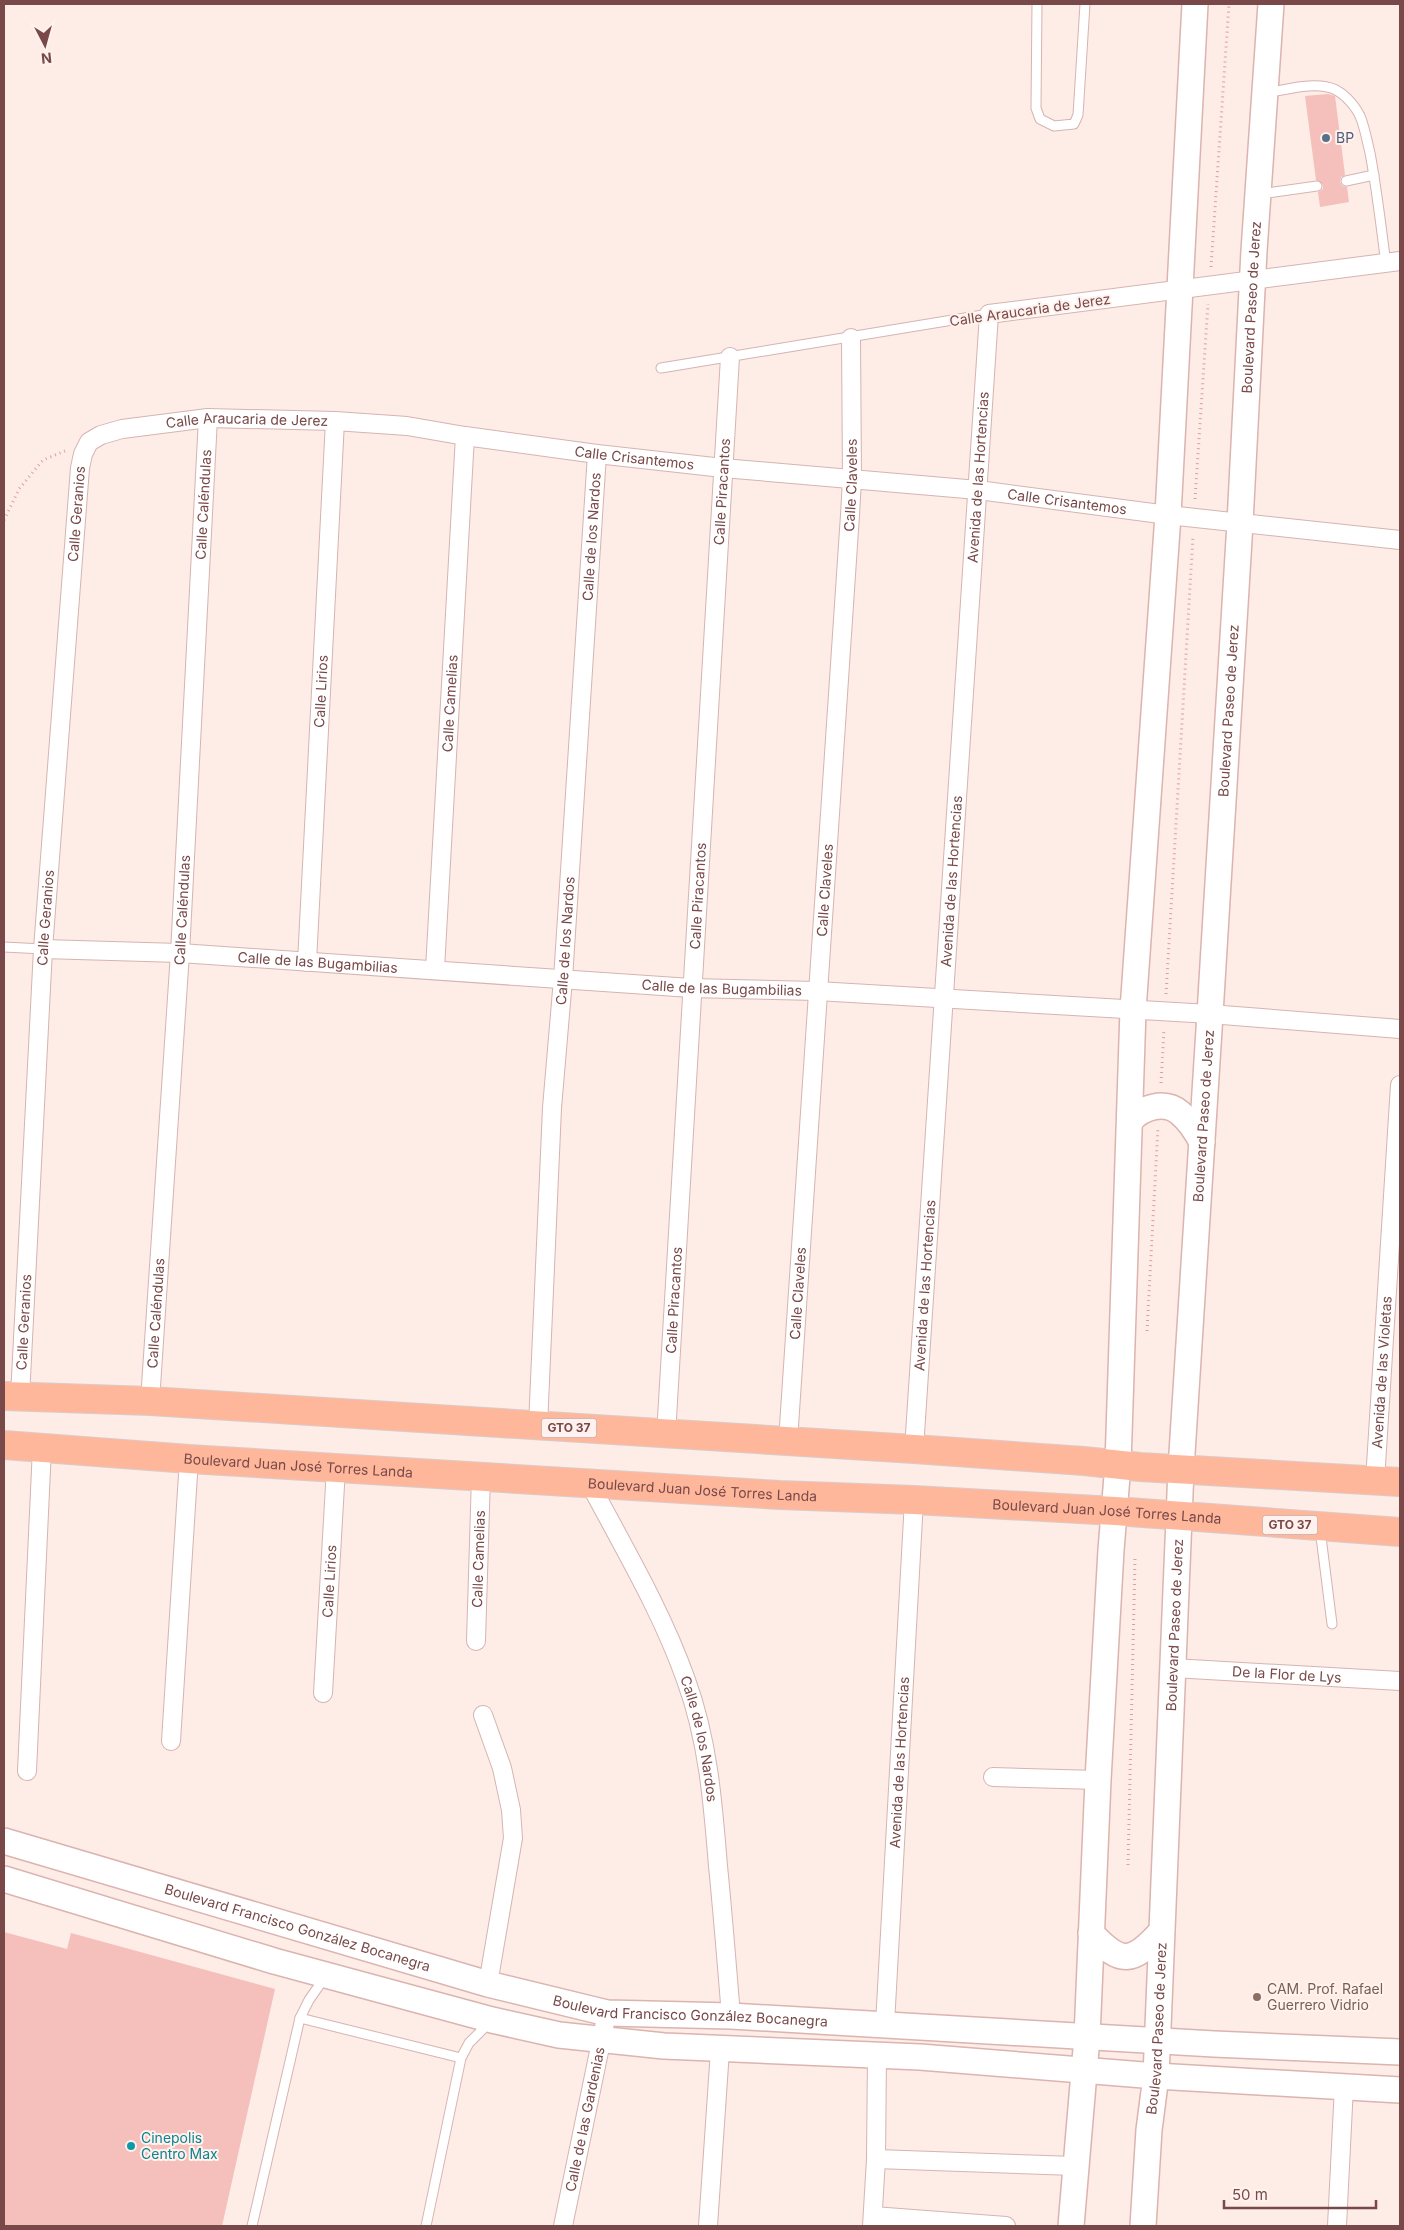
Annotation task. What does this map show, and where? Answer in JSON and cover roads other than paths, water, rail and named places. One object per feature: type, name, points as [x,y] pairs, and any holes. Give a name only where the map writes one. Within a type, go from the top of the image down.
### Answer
[{"type":"main road","points":[[1071,2226],[1087,2038],[1098,1780],[1118,1464],[1134,1010],[1168,515],[1195,4]]},
{"type":"main road","name":"Boulevard Paseo de Jerez","points":[[1142,2226],[1149,2130],[1156,2076],[1181,1469],[1240,523],[1264,93],[1271,4]]},
{"type":"main road","points":[[1130,1120],[1148,1107],[1178,1111],[1190,1122],[1202,1142]]},
{"type":"main road","name":"GTO 37","points":[[12,1397],[150,1401],[666,1435],[914,1449],[1388,1482]]},
{"type":"main road","name":"Boulevard Juan José Torres Landa","points":[[4,1445],[189,1459],[590,1484],[1115,1511],[1400,1532]]},
{"type":"main road","name":"Boulevard Francisco González Bocanegra","points":[[4,1841],[488,1984],[607,2013],[731,2016],[885,2024],[1087,2038],[1400,2052]]},
{"type":"main road","points":[[4,1879],[326,1975],[492,2020],[559,2034],[600,2040],[720,2050],[877,2055],[1156,2076],[1400,2090]]},
{"type":"main road","points":[[1091,1933],[1113,1954],[1122,1957],[1141,1953],[1162,1932]]},
{"type":"main road","points":[[326,1975],[333,1963],[341,1955],[374,1951]]},
{"type":"street","name":"Calle Araucaria de Jerez","points":[[989,314],[1393,262]]},
{"type":"street","name":"Avenida de las Hortencias","points":[[914,1449],[989,314]]},
{"type":"street","name":"Calle Claveles","points":[[788,1441],[852,479],[851,338]]},
{"type":"street","name":"Calle Piracantos","points":[[666,1435],[691,988],[730,357]]},
{"type":"street","name":"Calle Araucaria de Jerez","points":[[89,442],[101,435],[122,429],[208,418],[335,421],[407,426]]},
{"type":"street","name":"Calle Caléndulas","points":[[150,1401],[180,953],[208,418]]},
{"type":"street","name":"Calle Lirios","points":[[307,962],[335,421]]},
{"type":"street","name":"Calle Crisantemos","points":[[407,426],[598,454],[723,468],[978,490],[1168,515],[1400,540]]},
{"type":"street","name":"Calle Camelias","points":[[435,969],[465,436]]},
{"type":"street","name":"Calle Geranios","points":[[12,1397],[43,949],[80,468],[82,454],[89,442]]},
{"type":"street","name":"Calle de los Nardos","points":[[538,1426],[552,1108],[563,979],[598,454]]},
{"type":"street","name":"Calle de las Bugambilias","points":[[43,949],[180,953],[691,988],[817,991],[1165,1011],[1400,1029]]},
{"type":"street","name":"Avenida de las Violetas","points":[[1388,1482],[1400,1085]]},
{"type":"street","points":[[27,1770],[42,1448]]},
{"type":"street","points":[[171,1742],[189,1459]]},
{"type":"street","name":"Calle Lirios","points":[[323,1693],[336,1468]]},
{"type":"street","name":"Calle Camelias","points":[[476,1641],[481,1476]]},
{"type":"street","name":"Calle de los Nardos","points":[[590,1484],[670,1639],[687,1681],[698,1719],[714,1809],[731,2016]]},
{"type":"street","name":"Avenida de las Hortencias","points":[[885,2024],[914,1500]]},
{"type":"street","name":"De la Flor de Lys","points":[[1173,1668],[1400,1681]]},
{"type":"street","points":[[483,1715],[502,1768],[511,1810],[512,1838],[488,1984]]},
{"type":"street","points":[[993,1777],[1098,1780]]},
{"type":"street","name":"Calle de las Gardenias","points":[[563,2226],[607,2013]]},
{"type":"street","points":[[708,2226],[720,2050]]},
{"type":"street","points":[[877,2055],[876,2159],[872,2221],[1006,2226]]},
{"type":"street","points":[[1337,2226],[1344,2086]]},
{"type":"street","points":[[876,2159],[1075,2166]]},
{"type":"lane","points":[[1037,4],[1036,108],[1040,119],[1054,126],[1074,124],[1078,115],[1085,4]]},
{"type":"lane","points":[[1264,93],[1313,86],[1327,86],[1338,90],[1351,102],[1360,116],[1393,262]]},
{"type":"lane","points":[[1346,181],[1374,175]]},
{"type":"lane","points":[[1258,194],[1317,186]]},
{"type":"lane","name":"Calle Araucaria de Jerez","points":[[660,368],[989,314]]},
{"type":"lane","points":[[4,947],[43,949]]},
{"type":"lane","points":[[1320,1527],[1332,1624]]},
{"type":"lane","points":[[252,2226],[300,2018],[309,2000],[326,1975]]},
{"type":"lane","points":[[300,2018],[461,2058]]},
{"type":"lane","points":[[426,2226],[461,2058],[469,2043],[492,2020]]},
{"type":"place","name":"BP","points":[[1326,138]]},
{"type":"place","name":"CAM. Prof. Rafael Guerrero Vidrio","points":[[1257,1997]]},
{"type":"place","name":"Cinepolis Centro Max","points":[[131,2146]]}]
